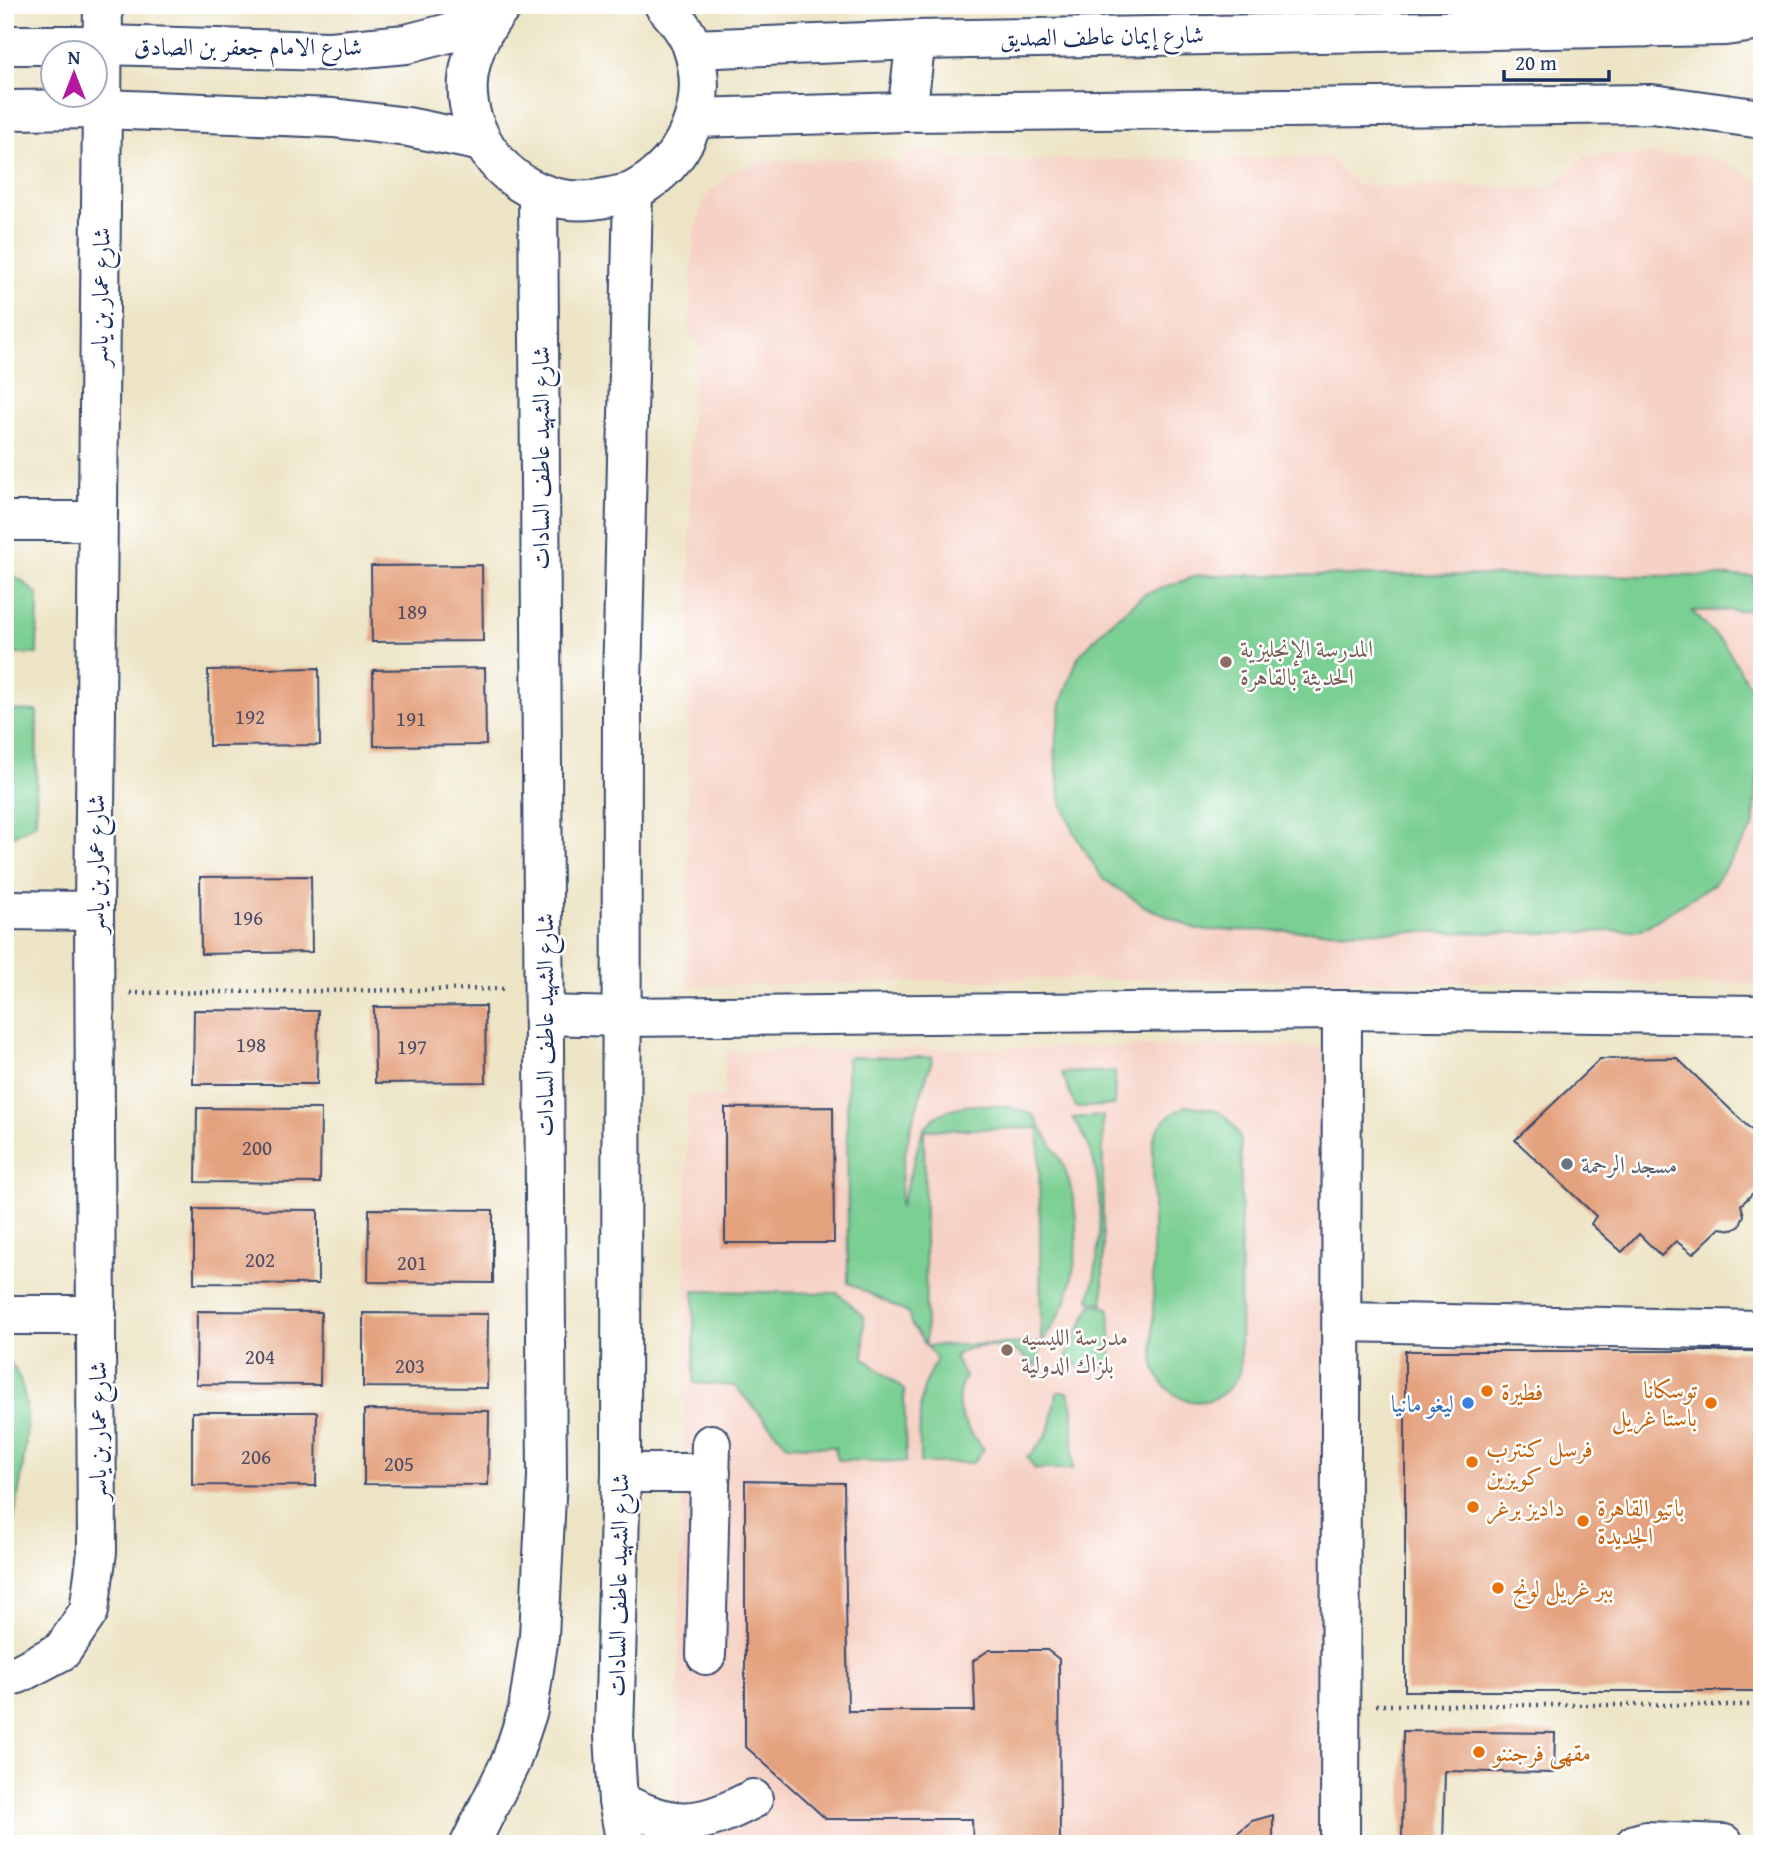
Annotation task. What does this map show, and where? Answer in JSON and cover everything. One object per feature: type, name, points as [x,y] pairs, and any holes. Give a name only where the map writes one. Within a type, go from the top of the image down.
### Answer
[{"type":"street","name":"شارع عمار بن ياسر","points":[[102,38],[103,5]]},
{"type":"street","points":[[496,14],[474,51],[467,82],[471,113],[482,142],[506,173],[538,193],[586,202],[633,192],[660,174],[682,148],[695,118],[700,83],[693,49],[679,22],[664,5]]},
{"type":"street","name":"شارع الامام جعفر بن الصادق","points":[[108,45],[330,51],[405,44],[496,14]]},
{"type":"street","name":"شارع إيمان عاطف الصديق","points":[[693,49],[916,40],[1725,26],[1762,21]]},
{"type":"street","points":[[906,112],[916,40]]},
{"type":"street","name":"شارع الامام جعفر بن الصادق","points":[[5,45],[38,45]]},
{"type":"street","points":[[695,118],[906,112],[1652,104],[1762,119]]},
{"type":"street","name":"شارع عمار بن ياسر","points":[[5,1677],[18,1674],[62,1651],[89,1611],[97,1552],[94,911],[102,109]]},
{"type":"street","points":[[5,110],[102,109],[333,118],[408,127],[482,142]]},
{"type":"street","name":"شارع الشهيد عاطف السادات","points":[[626,1844],[618,1801],[614,1735],[621,1473],[622,671],[633,192]]},
{"type":"street","name":"شارع الشهيد عاطف السادات","points":[[470,1844],[511,1761],[528,1710],[539,1636],[547,1477],[538,193]]},
{"type":"street","points":[[5,522],[97,521]]},
{"type":"street","points":[[5,910],[94,911]]},
{"type":"street","points":[[544,1002],[621,1017],[1342,1010],[1762,1015]]},
{"type":"street","points":[[1340,1844],[1342,1010]]},
{"type":"street","points":[[5,1315],[97,1315]]},
{"type":"street","points":[[1342,1322],[1762,1330]]},
{"type":"street","points":[[621,1473],[711,1458],[706,1655]]},
{"type":"street","points":[[618,1801],[650,1817],[685,1822],[721,1816],[753,1799]]},
{"type":"street","points":[[1635,1844],[1646,1840],[1724,1844]]},
{"type":"path","points":[[94,993],[544,1002]]},
{"type":"path","points":[[1340,1705],[1762,1705]]},
{"type":"shaded area","name":"المدرسة الإنجليزية الحديثة بالقاهرة","points":[[915,149],[940,150],[962,161],[1329,157],[1357,185],[1550,188],[1586,155],[1703,155],[1735,166],[1762,184],[1762,984],[1045,979],[687,986],[691,391],[696,364],[703,351],[689,330],[694,230],[706,196],[728,174],[762,161],[883,159],[899,162]]},
{"type":"shaded area","name":"مدرسة الليسيه بلزاك الدولية","points":[[1328,1047],[1330,1844],[678,1844],[675,1827],[688,1096],[724,1096],[726,1051]]},
{"type":"green space","points":[[5,571],[38,595],[37,654],[5,654]]},
{"type":"green space","points":[[1199,575],[1754,576],[1753,610],[1692,611],[1725,645],[1756,697],[1759,763],[1753,828],[1714,884],[1641,930],[1555,933],[1198,930],[1146,907],[1103,879],[1078,840],[1061,802],[1055,752],[1061,703],[1078,657],[1106,627],[1145,594]]},
{"type":"green space","points":[[5,710],[37,711],[36,823],[5,841]]},
{"type":"green space","points":[[847,1057],[933,1057],[906,1149],[900,1207],[922,1133],[924,1129],[934,1119],[946,1111],[976,1105],[1008,1107],[1035,1116],[1061,1160],[1069,1182],[1077,1230],[1075,1263],[1063,1308],[1042,1344],[1036,1367],[1019,1353],[1003,1348],[976,1347],[954,1357],[965,1376],[959,1397],[961,1415],[984,1449],[973,1463],[920,1463],[922,1397],[925,1384],[937,1360],[927,1346],[1041,1343],[1039,1128],[924,1130],[926,1345],[912,1326],[908,1313],[848,1283]]},
{"type":"green space","points":[[1115,1071],[1114,1105],[1076,1108],[1062,1073]]},
{"type":"green space","points":[[1185,1106],[1213,1109],[1227,1117],[1241,1142],[1240,1370],[1231,1386],[1219,1396],[1205,1401],[1191,1401],[1166,1387],[1157,1374],[1153,1357],[1153,1141],[1165,1120]]},
{"type":"green space","points":[[1103,1116],[1103,1304],[1089,1300],[1100,1223],[1094,1163],[1088,1143],[1073,1118]]},
{"type":"green space","points":[[694,1291],[838,1293],[864,1317],[864,1358],[904,1390],[906,1462],[837,1460],[835,1447],[787,1445],[735,1386],[694,1383]]},
{"type":"green space","points":[[1092,1304],[1109,1308],[1111,1355],[1108,1365],[1095,1371],[1081,1368],[1066,1357]]},
{"type":"green space","points":[[5,1359],[13,1365],[20,1381],[27,1420],[21,1479],[5,1551]]},
{"type":"green space","points":[[1058,1392],[1068,1392],[1073,1408],[1073,1469],[1035,1469],[1027,1457],[1049,1431]]},
{"type":"building","points":[[482,565],[483,641],[372,642],[371,566]]},
{"type":"building","points":[[319,668],[320,745],[209,746],[208,670]]},
{"type":"building","points":[[485,668],[486,745],[374,746],[373,670]]},
{"type":"building","points":[[311,876],[312,952],[201,954],[200,877]]},
{"type":"building","points":[[485,1006],[486,1082],[375,1083],[374,1007]]},
{"type":"building","points":[[194,1010],[318,1011],[317,1084],[193,1084]]},
{"type":"building","points":[[1677,1058],[1762,1140],[1762,1153],[1754,1161],[1762,1168],[1762,1184],[1741,1205],[1744,1215],[1740,1226],[1733,1230],[1720,1228],[1693,1254],[1676,1241],[1661,1256],[1639,1234],[1622,1252],[1591,1224],[1596,1216],[1515,1140],[1600,1059]]},
{"type":"building","points":[[833,1107],[834,1243],[725,1243],[725,1108]]},
{"type":"building","points":[[197,1108],[321,1109],[320,1183],[196,1182]]},
{"type":"building","points":[[194,1209],[318,1210],[318,1284],[194,1283]]},
{"type":"building","points":[[369,1209],[493,1210],[493,1283],[368,1282]]},
{"type":"building","points":[[197,1311],[321,1312],[320,1385],[196,1384]]},
{"type":"building","points":[[363,1313],[488,1314],[487,1388],[363,1387]]},
{"type":"building","name":"باتيو القاهرة الجديدة","points":[[1405,1351],[1762,1351],[1762,1691],[1405,1691]]},
{"type":"building","points":[[364,1410],[489,1411],[488,1485],[364,1484]]},
{"type":"building","points":[[192,1412],[317,1412],[316,1486],[192,1485]]},
{"type":"building","points":[[745,1481],[844,1483],[848,1711],[975,1711],[973,1661],[989,1650],[1047,1650],[1059,1659],[1060,1844],[973,1844],[972,1819],[826,1819],[745,1746]]},
{"type":"building","name":"مقهى فرجننو","points":[[1403,1731],[1555,1733],[1554,1773],[1445,1771],[1443,1844],[1402,1844]]},
{"type":"building","points":[[1273,1815],[1273,1844],[1224,1844],[1252,1821]]},
{"type":"place","name":"المدرسة الإنجليزية الحديثة بالقاهرة","points":[[1226,662]]},
{"type":"place","name":"مسجد الرحمة","points":[[1567,1164]]},
{"type":"place","name":"مدرسة الليسيه بلزاك الدولية","points":[[1007,1350]]},
{"type":"place","name":"فطيرة","points":[[1487,1391]]},
{"type":"place","name":"ليغو مانيا","points":[[1468,1403]]},
{"type":"place","name":"توسكانا باستا غريل","points":[[1711,1403]]},
{"type":"place","name":"فرسل كنترب كويزين","points":[[1472,1462]]},
{"type":"place","name":"داديز برغر","points":[[1473,1507]]},
{"type":"place","name":"باتيو القاهرة الجديدة","points":[[1583,1521]]},
{"type":"place","name":"ببر غريل لونج","points":[[1498,1588]]},
{"type":"place","name":"مقهى فرجننو","points":[[1479,1752]]}]
